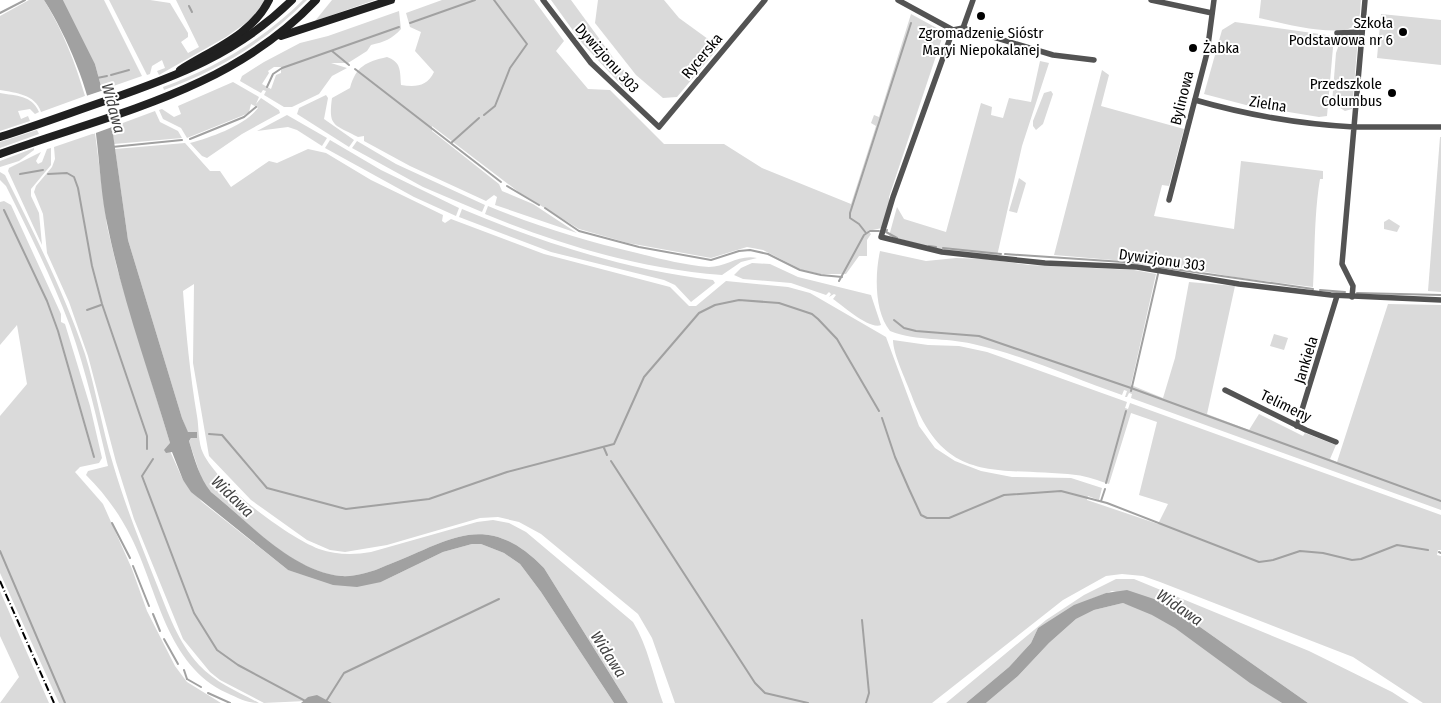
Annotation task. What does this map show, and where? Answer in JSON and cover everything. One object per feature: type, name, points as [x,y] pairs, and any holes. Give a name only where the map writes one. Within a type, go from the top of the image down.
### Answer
[{"type":"main road","points":[[162,81],[221,46],[248,26],[260,14],[269,0]]},
{"type":"main road","points":[[0,137],[162,81],[213,59],[244,41],[268,23],[292,0]]},
{"type":"main road","points":[[0,154],[166,97],[224,72],[275,38],[316,0]]},
{"type":"main road","points":[[275,38],[391,0]]},
{"type":"street","name":"Dywizjonu 303","points":[[543,0],[591,63],[659,127]]},
{"type":"street","name":"Rycerska","points":[[659,127],[765,0]]},
{"type":"street","points":[[898,0],[953,30],[963,28],[1053,55],[1094,60]]},
{"type":"street","points":[[963,28],[974,0]]},
{"type":"street","points":[[1151,0],[1212,13]]},
{"type":"street","name":"Bylinowa","points":[[1169,200],[1207,53],[1214,0]]},
{"type":"street","points":[[1352,297],[1351,281],[1342,264],[1365,0]]},
{"type":"street","name":"Dywizjonu 303","points":[[953,30],[893,197],[881,237],[942,252],[1045,262],[1137,267],[1337,299],[1352,297],[1441,300]]},
{"type":"street","points":[[1337,33],[1362,32]]},
{"type":"street","name":"Zielna","points":[[1195,100],[1251,114],[1354,127]]},
{"type":"street","points":[[1354,127],[1441,127]]},
{"type":"street","name":"Jankiela","points":[[1297,426],[1337,299]]},
{"type":"street","name":"Telimeny","points":[[1225,390],[1297,426],[1336,442]]},
{"type":"shaded area","points":[[29,0],[44,0],[51,12],[68,47],[85,96],[41,112],[30,98],[0,90],[0,16]]},
{"type":"shaded area","points":[[44,0],[63,0],[95,64],[112,127],[128,240],[182,418],[188,432],[197,432],[197,438],[191,438],[189,441],[195,462],[211,492],[288,555],[305,565],[341,576],[352,576],[369,572],[429,547],[467,535],[485,534],[503,539],[523,550],[544,568],[628,703],[614,703],[541,592],[520,564],[504,553],[481,544],[472,544],[443,552],[381,582],[357,587],[333,585],[288,570],[191,492],[183,480],[172,452],[166,453],[164,450],[170,443],[114,255],[102,193],[93,117],[83,82],[69,47]]},
{"type":"shaded area","points":[[63,0],[104,0],[142,76],[102,90],[95,64]]},
{"type":"shaded area","points":[[109,0],[150,0],[170,3],[188,33],[188,37],[181,42],[188,53],[199,47],[176,0],[267,0],[256,16],[226,37],[159,75],[157,71],[165,68],[162,60],[152,66],[150,74],[147,75]]},
{"type":"shaded area","points":[[303,0],[307,0],[258,42],[222,64],[164,90],[163,87],[201,71],[255,40]]},
{"type":"shaded area","points":[[332,0],[375,0],[315,21]]},
{"type":"shaded area","points":[[442,0],[534,0],[564,41],[556,51],[588,89],[610,90],[664,144],[724,144],[762,168],[851,204],[876,126],[871,123],[874,115],[879,117],[911,14],[944,32],[889,197],[889,210],[882,228],[868,231],[871,234],[867,240],[867,256],[859,256],[846,274],[820,274],[802,270],[763,250],[747,247],[711,258],[628,243],[579,229],[520,193],[432,126],[432,131],[499,184],[502,191],[533,204],[577,233],[495,205],[497,197],[494,195],[486,201],[410,166],[364,141],[364,136],[358,137],[334,124],[331,114],[332,98],[350,88],[355,75],[368,63],[387,57],[395,61],[399,67],[401,85],[420,85],[428,81],[434,72],[415,51],[421,32],[410,27],[406,13]]},
{"type":"shaded area","points":[[551,0],[571,0],[617,63],[634,81],[625,89],[582,43]]},
{"type":"shaded area","points":[[598,0],[664,0],[679,18],[719,47],[677,97],[663,98],[636,75],[595,23]]},
{"type":"shaded area","points":[[1261,0],[1361,0],[1360,15],[1357,23],[1350,28],[1340,30],[1311,29],[1259,18]]},
{"type":"shaded area","points":[[399,11],[401,29],[398,32],[388,40],[371,45],[367,51],[348,63],[331,63],[347,68],[332,76],[319,94],[292,107],[284,107],[264,95],[266,91],[263,90],[261,93],[240,81],[242,76],[264,62],[300,43],[328,36]],"holes":[[[274,67],[281,67],[281,73],[276,75],[271,89],[262,84],[269,73],[268,71]]]},
{"type":"shaded area","points":[[1381,14],[1441,20],[1441,65],[1377,58]]},
{"type":"shaded area","points":[[1235,22],[1334,36],[1327,116],[1319,117],[1246,105],[1204,94],[1222,30]]},
{"type":"shaded area","points":[[1356,35],[1358,38],[1352,109],[1345,111],[1332,103],[1336,53],[1341,39]]},
{"type":"shaded area","points":[[1040,61],[1049,63],[1022,146],[997,256],[945,251],[889,236],[897,207],[904,219],[946,232],[981,103],[992,107],[991,115],[1003,118],[1009,98],[1031,102]]},
{"type":"shaded area","points":[[1102,70],[1109,75],[1101,106],[1184,129],[1169,186],[1162,185],[1154,216],[1234,229],[1241,161],[1323,171],[1323,179],[1320,179],[1317,206],[1313,287],[1240,278],[1160,264],[1054,255]]},
{"type":"shaded area","points":[[233,82],[259,97],[256,104],[261,98],[279,110],[280,113],[242,134],[207,158],[202,156],[190,143],[236,125],[258,108],[251,104],[249,112],[244,115],[187,138],[181,128],[163,119],[159,110],[162,109],[174,117],[181,114],[178,106]]},
{"type":"shaded area","points":[[1051,91],[1053,94],[1043,124],[1036,130],[1033,126],[1033,121],[1044,93]]},
{"type":"shaded area","points":[[0,93],[28,99],[36,106],[39,112],[35,114],[30,109],[18,111],[21,119],[28,116],[30,121],[0,131]]},
{"type":"shaded area","points":[[326,95],[328,98],[324,119],[354,140],[349,147],[297,114],[299,108]]},
{"type":"shaded area","points":[[155,111],[160,122],[178,131],[182,138],[114,144],[112,127]]},
{"type":"shaded area","points":[[287,115],[327,138],[322,146],[297,130],[288,127],[257,131]]},
{"type":"shaded area","points":[[37,130],[39,134],[0,148],[0,142]]},
{"type":"shaded area","points":[[95,133],[107,226],[117,268],[170,443],[170,451],[183,480],[202,502],[288,570],[381,582],[443,552],[472,544],[481,544],[504,553],[520,564],[541,592],[614,703],[332,703],[327,700],[264,703],[220,680],[210,672],[183,639],[134,519],[116,462],[88,356],[69,302],[47,253],[43,214],[34,192],[36,186],[52,167],[55,159],[54,147]]},
{"type":"shaded area","points":[[1441,137],[1441,292],[1428,291]]},
{"type":"shaded area","points":[[330,140],[381,170],[459,208],[456,216],[414,197],[325,148]]},
{"type":"shaded area","points":[[357,141],[396,164],[485,205],[482,212],[423,187],[352,148]]},
{"type":"shaded area","points":[[185,143],[210,171],[220,171],[231,187],[269,161],[277,163],[308,149],[326,153],[371,180],[443,215],[442,221],[445,223],[451,219],[544,254],[670,287],[689,306],[696,306],[726,281],[788,287],[810,293],[886,337],[919,426],[935,448],[955,461],[981,471],[1012,477],[1071,478],[1102,488],[1099,500],[1088,496],[1087,500],[1158,524],[1168,504],[1139,495],[1157,422],[1131,413],[1109,484],[1089,477],[998,470],[976,466],[957,458],[940,445],[925,424],[900,367],[893,340],[928,345],[959,346],[987,352],[1127,402],[1125,408],[1128,409],[1130,403],[1441,515],[1441,550],[1438,550],[1437,555],[1441,556],[1441,703],[1423,703],[1353,657],[1160,582],[1143,576],[1122,574],[1106,576],[1063,600],[932,703],[675,703],[652,638],[638,614],[541,534],[519,522],[498,517],[480,518],[387,545],[345,552],[330,550],[307,540],[251,500],[209,456],[193,363],[194,284],[183,291],[188,354],[200,445],[211,466],[238,494],[289,533],[319,549],[338,553],[371,552],[477,522],[493,520],[509,523],[526,532],[633,622],[646,651],[663,703],[628,703],[544,568],[523,550],[503,539],[485,534],[467,535],[429,547],[375,570],[352,576],[341,576],[323,572],[305,565],[288,556],[256,531],[211,492],[202,480],[189,441],[196,432],[188,433],[182,418],[128,240],[115,149]]},
{"type":"shaded area","points":[[34,148],[34,150],[19,161],[0,167],[0,161]]},
{"type":"shaded area","points":[[51,148],[51,165],[31,189],[31,196],[39,213],[42,245],[8,171],[9,168],[41,152],[36,161],[38,164],[42,162],[47,149]]},
{"type":"shaded area","points":[[0,172],[5,175],[38,241],[77,331],[89,368],[109,450],[123,495],[174,627],[185,647],[199,665],[212,677],[259,703],[247,701],[227,693],[206,680],[190,664],[166,624],[140,558],[122,520],[86,475],[88,471],[108,466],[86,378],[76,343],[56,290],[6,186],[0,180]]},
{"type":"shaded area","points":[[1019,178],[1026,183],[1017,213],[1009,211]]},
{"type":"shaded area","points":[[4,201],[11,205],[61,314],[61,322],[65,324],[90,406],[102,458],[99,463],[80,467],[75,472],[103,504],[132,569],[147,611],[175,666],[187,682],[221,703],[59,703],[0,573],[0,416],[27,384],[17,325],[0,345],[0,202]]},
{"type":"shaded area","points":[[488,206],[580,238],[682,263],[709,267],[738,259],[757,258],[741,262],[722,275],[661,267],[601,254],[542,236],[485,214]]},
{"type":"shaded area","points":[[462,209],[523,233],[585,254],[649,269],[713,280],[715,283],[691,302],[675,285],[664,280],[551,252],[459,217]]},
{"type":"shaded area","points":[[1389,219],[1400,226],[1397,232],[1384,229],[1384,222]]},
{"type":"shaded area","points":[[880,251],[926,261],[956,258],[986,259],[1029,265],[1134,270],[1156,274],[1131,385],[1163,398],[1175,358],[1189,282],[1235,286],[1207,414],[1249,430],[1259,414],[1303,436],[1305,433],[1336,445],[1330,459],[1337,462],[1388,304],[1441,305],[1441,510],[1131,398],[1132,394],[1129,393],[1125,397],[1127,391],[1124,390],[1122,395],[1029,360],[992,349],[962,342],[911,337],[890,331],[878,303],[877,270]]},
{"type":"shaded area","points":[[752,263],[770,264],[798,277],[871,295],[881,325],[876,326],[864,321],[833,299],[836,295],[834,294],[829,297],[831,294],[829,292],[826,295],[791,283],[743,279],[734,275],[741,268]]},
{"type":"shaded area","points":[[1274,334],[1288,338],[1284,350],[1270,346]]},
{"type":"shaded area","points":[[1116,579],[1134,579],[1309,651],[1392,692],[1409,703],[1308,703],[1176,610],[1157,600],[1112,591],[1091,599],[1038,628],[1031,643],[1009,667],[966,703],[946,703],[1046,620],[1084,595]]},
{"type":"shaded area","points":[[1127,590],[1157,600],[1176,610],[1308,703],[1282,703],[1250,683],[1175,628],[1152,615],[1123,603],[1094,610],[1076,619],[1049,643],[1018,676],[986,703],[966,703],[1009,667],[1031,643],[1038,628],[1074,605],[1106,593]]},
{"type":"shaded area","points":[[0,591],[49,703],[0,703],[19,677],[0,636]]},
{"type":"shaded area","points":[[1123,603],[1165,621],[1186,634],[1282,703],[986,703],[1018,676],[1049,643],[1076,619],[1094,610]]},
{"type":"shaded area","points":[[317,695],[332,703],[301,703],[308,697]]},
{"type":"pier","points":[[104,90],[115,126],[93,134],[83,97]]},
{"type":"waterway","points":[[0,13],[25,0]]},
{"type":"waterway","points":[[410,23],[475,0]]},
{"type":"waterway","points":[[484,115],[495,106],[510,68],[527,44],[494,0]]},
{"type":"waterway","points":[[189,6],[192,12]]},
{"type":"waterway","points":[[866,233],[859,224],[850,218],[850,213],[911,23]]},
{"type":"waterway","points":[[267,87],[273,74],[282,68],[399,27]]},
{"type":"waterway","points":[[332,51],[349,65]]},
{"type":"waterway","points":[[355,69],[501,182]]},
{"type":"waterway","name":"Widawa","points":[[111,75],[129,70]]},
{"type":"waterway","name":"Widawa","points":[[97,78],[107,76]]},
{"type":"waterway","points":[[190,139],[244,117],[256,107]]},
{"type":"waterway","points":[[451,143],[479,118]]},
{"type":"waterway","points":[[112,147],[182,140]]},
{"type":"waterway","points":[[20,174],[43,170]]},
{"type":"waterway","points":[[48,174],[67,173],[74,177],[78,188],[92,266],[102,304],[147,436],[147,449]]},
{"type":"waterway","points":[[507,186],[539,205]]},
{"type":"waterway","points":[[545,208],[579,231],[639,247],[711,260],[739,251],[750,250],[768,254],[800,270],[842,277]]},
{"type":"waterway","points":[[4,210],[47,301],[58,331],[94,457]]},
{"type":"waterway","points":[[887,230],[886,232],[897,238]]},
{"type":"waterway","points":[[839,281],[864,235],[870,231],[879,231]]},
{"type":"waterway","points":[[929,246],[936,247]]},
{"type":"waterway","points":[[943,248],[1001,254]]},
{"type":"waterway","points":[[1005,254],[1153,264]]},
{"type":"waterway","points":[[1159,267],[1313,289]]},
{"type":"waterway","points":[[1131,391],[1158,274]]},
{"type":"waterway","points":[[1320,290],[1345,292]]},
{"type":"waterway","points":[[1357,293],[1441,295]]},
{"type":"waterway","points":[[209,434],[222,435],[267,488],[346,509],[429,499],[507,472],[614,444],[644,377],[699,313],[715,305],[739,300],[779,303],[812,314],[837,339],[879,411]]},
{"type":"waterway","points":[[87,310],[101,305]]},
{"type":"waterway","points":[[894,320],[904,328],[916,331],[979,336],[1131,388],[1441,501]]},
{"type":"waterway","points":[[1106,483],[1126,411]]},
{"type":"waterway","points":[[882,418],[895,457],[909,489],[921,515],[927,518],[949,518],[1004,495],[1061,491],[1107,503],[1259,562],[1273,560],[1300,551],[1323,553],[1352,560],[1361,559],[1397,545],[1428,550]]},
{"type":"waterway","points":[[604,448],[607,455]]},
{"type":"waterway","points":[[153,459],[142,476],[194,613],[217,650],[238,665],[309,703]]},
{"type":"waterway","points":[[611,461],[755,683],[765,693],[808,703]]},
{"type":"waterway","points":[[1101,501],[1105,489]]},
{"type":"waterway","points":[[112,523],[130,558]]},
{"type":"waterway","points":[[0,551],[65,703]]},
{"type":"waterway","points":[[133,566],[149,606]]},
{"type":"waterway","points":[[325,703],[344,673],[499,599]]},
{"type":"waterway","points":[[153,614],[160,631]]},
{"type":"waterway","points":[[862,620],[869,693],[866,703]]},
{"type":"waterway","points":[[164,639],[178,664]]},
{"type":"waterway","points":[[184,670],[187,679]]},
{"type":"waterway","points":[[187,679],[201,687]]},
{"type":"waterway","points":[[208,693],[230,703]]},
{"type":"railway","points":[[0,581],[54,703]]},
{"type":"place","name":"Zgromadzenie Sióstr Maryi Niepokalanej","points":[[981,16]]},
{"type":"place","name":"Szkoła Podstawowa nr 6","points":[[1403,32]]},
{"type":"place","name":"Żabka","points":[[1193,48]]},
{"type":"place","name":"Przedszkole Columbus","points":[[1392,93]]}]
